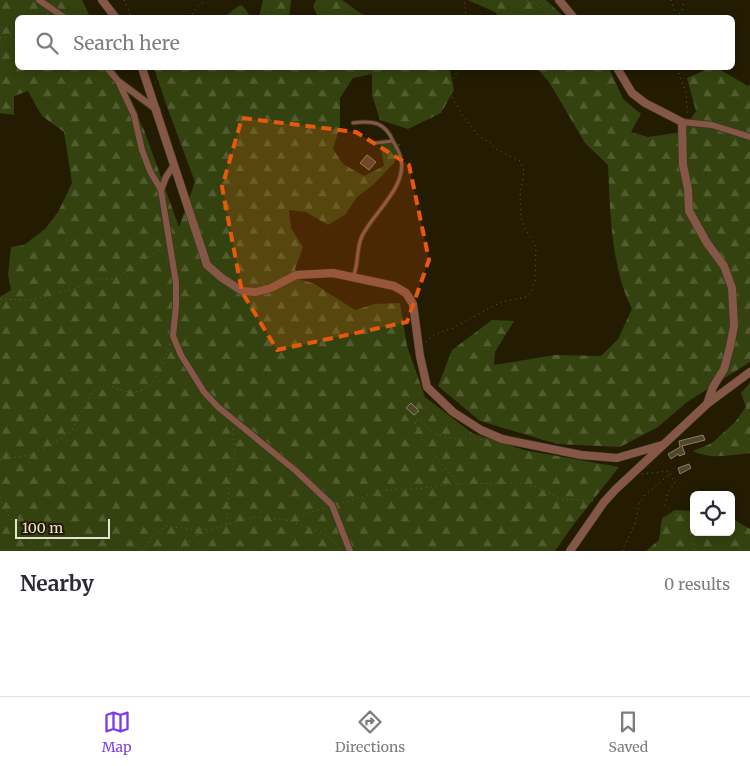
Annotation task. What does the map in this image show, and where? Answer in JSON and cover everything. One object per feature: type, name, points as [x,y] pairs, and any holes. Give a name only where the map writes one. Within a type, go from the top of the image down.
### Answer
[{"type":"street","points":[[39,0],[61,15]]},
{"type":"street","points":[[102,0],[114,15]]},
{"type":"street","points":[[559,0],[572,15]]},
{"type":"street","points":[[109,70],[118,81],[157,110]]},
{"type":"street","points":[[143,70],[208,265],[222,278],[242,291],[256,292],[271,288],[296,275],[333,273],[394,286],[406,293],[413,304],[418,346],[427,387],[453,412],[480,430],[502,439],[581,455],[617,458],[662,445]]},
{"type":"street","points":[[618,70],[632,93],[644,103],[685,122],[712,125],[750,137]]},
{"type":"street","points":[[118,81],[134,115],[142,150],[150,171],[162,190],[176,283],[173,336],[181,355],[204,392],[218,407],[296,471],[332,505],[350,551]]},
{"type":"street","points":[[685,122],[683,165],[688,189],[688,211],[707,244],[724,266],[732,288],[734,326],[730,347],[724,369],[713,387],[707,404]]},
{"type":"street","points":[[162,190],[166,177],[174,165]]},
{"type":"street","points":[[570,551],[604,502],[634,472],[707,404],[750,372]]},
{"type":"lane","points":[[353,123],[377,123],[389,132],[401,159],[401,173],[397,186],[390,198],[379,208],[361,238],[357,268],[353,278]]},
{"type":"lane","points":[[376,143],[393,141]]},
{"type":"path","points":[[124,0],[131,15]]},
{"type":"path","points":[[191,15],[206,0]]},
{"type":"path","points":[[464,0],[465,15]]},
{"type":"path","points":[[527,0],[540,6],[550,15]]},
{"type":"path","points":[[672,0],[675,15]]},
{"type":"path","points":[[678,15],[682,10],[684,0]]},
{"type":"path","points":[[0,38],[15,35]]},
{"type":"path","points":[[150,89],[154,86],[163,70]]},
{"type":"path","points":[[418,346],[429,341],[435,334],[454,328],[501,302],[526,296],[532,292],[535,281],[536,246],[524,227],[521,217],[520,196],[524,171],[520,161],[494,148],[491,143],[480,137],[463,116],[453,99],[451,91],[451,84],[458,70]]},
{"type":"path","points":[[679,70],[686,92],[685,122]]},
{"type":"path","points":[[0,299],[32,300],[91,284],[98,279],[118,279],[139,262],[152,256],[160,249],[168,233]]},
{"type":"path","points":[[0,460],[30,455],[52,444],[71,431],[93,391],[108,384],[130,394],[148,388],[164,362],[173,336]]},
{"type":"path","points":[[460,484],[426,443],[417,430],[415,420],[419,419],[434,433],[447,438],[471,438],[485,441],[495,436]]},
{"type":"path","points":[[227,525],[229,485],[235,458],[234,421]]},
{"type":"path","points":[[634,472],[643,474],[669,471],[671,473],[675,483],[668,492],[665,505],[676,514],[680,526],[687,529],[692,537],[693,546],[696,551]]},
{"type":"path","points":[[622,551],[635,524],[639,504],[646,495],[671,473]]},
{"type":"path","points":[[287,520],[332,505],[388,490],[460,484],[523,483],[561,499],[604,502]]},
{"type":"path","points":[[0,497],[14,524],[38,551]]},
{"type":"path","points":[[178,551],[194,537],[213,529],[255,518],[287,520],[329,536],[337,543],[340,551]]},
{"type":"path","points":[[142,551],[154,535],[166,526],[197,530],[213,529]]},
{"type":"highlighted area","points":[[242,118],[356,132],[409,165],[429,260],[407,322],[277,350],[242,292],[222,187]]},
{"type":"green space","points":[[0,0],[82,0],[89,15],[15,15],[15,70],[115,70],[144,130],[179,227],[195,182],[155,70],[450,71],[454,90],[441,113],[408,129],[380,120],[372,95],[372,74],[353,78],[340,98],[340,126],[333,149],[343,164],[364,176],[384,166],[380,143],[400,144],[394,163],[374,184],[357,197],[346,214],[328,225],[306,212],[289,210],[291,228],[303,247],[295,269],[301,280],[313,283],[355,310],[375,304],[400,303],[407,346],[425,397],[472,433],[524,450],[619,467],[555,551],[0,551],[0,297],[11,290],[8,275],[11,247],[24,245],[45,229],[58,212],[72,183],[64,132],[42,116],[28,91],[14,96],[14,115],[0,113]]},
{"type":"green space","points":[[263,0],[291,0],[289,15],[259,15]]},
{"type":"green space","points":[[316,0],[342,0],[363,15],[317,15],[313,6]]},
{"type":"green space","points":[[468,0],[546,0],[562,15],[497,15],[495,12]]},
{"type":"green space","points":[[240,5],[250,15],[227,15]]},
{"type":"green space","points":[[539,70],[610,70],[623,99],[641,114],[631,132],[648,137],[682,132],[696,111],[687,78],[705,70],[720,70],[748,86],[750,84],[750,362],[687,402],[658,427],[620,447],[557,444],[480,421],[438,386],[452,350],[492,320],[514,321],[495,352],[494,365],[555,355],[601,356],[618,339],[632,309],[625,293],[616,258],[611,220],[608,165],[585,143],[549,82]]},
{"type":"green space","points":[[750,383],[750,453],[714,456],[693,451],[712,443],[735,422],[746,407],[741,393]]},
{"type":"green space","points":[[676,510],[690,511],[690,536],[735,536],[735,520],[750,529],[750,551],[646,551],[659,540],[662,518]]},
{"type":"building","points":[[367,155],[376,162],[369,170],[360,163]]},
{"type":"building","points":[[411,403],[419,411],[414,415],[406,408]]},
{"type":"building","points":[[703,435],[705,440],[682,446],[685,454],[679,456],[678,454],[671,459],[668,454],[680,447],[679,441]]},
{"type":"building","points":[[689,464],[691,468],[680,474],[678,468]]}]
